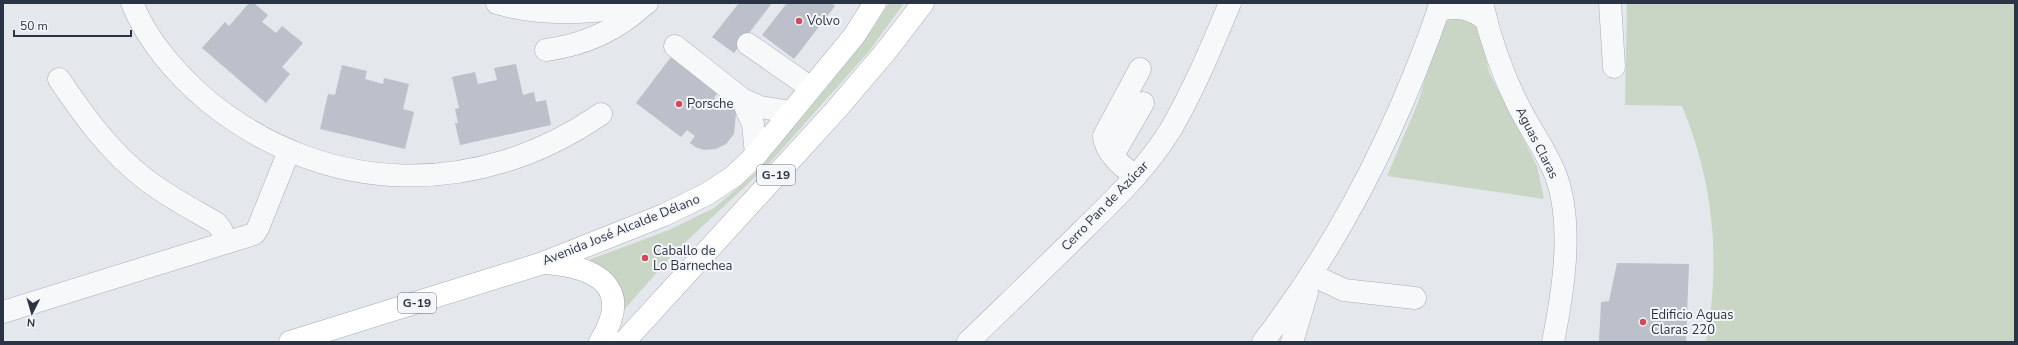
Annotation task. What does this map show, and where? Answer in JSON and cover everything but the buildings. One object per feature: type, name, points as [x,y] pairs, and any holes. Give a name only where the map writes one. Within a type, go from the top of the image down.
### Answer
[{"type":"main road","name":"Avenida José Alcalde Délano","points":[[290,342],[312,338],[543,263],[686,206],[726,182],[756,155],[854,36],[876,3]]},
{"type":"main road","name":"G-19","points":[[624,342],[835,111],[887,50],[923,3]]},
{"type":"main road","points":[[543,263],[585,269],[594,273],[604,281],[611,294],[612,303],[610,320],[600,342]]},
{"type":"street","points":[[132,3],[152,40],[167,59],[201,95],[240,125],[289,151],[336,166],[385,175],[416,176],[459,173],[491,166],[534,152],[580,128],[601,114]]},
{"type":"street","points":[[497,3],[547,12],[580,13],[646,3]]},
{"type":"street","points":[[546,50],[578,44],[607,32],[633,15],[646,3]]},
{"type":"street","name":"Cerro Pan de Azúcar","points":[[968,342],[1100,214],[1136,176],[1170,129],[1202,70],[1230,3]]},
{"type":"street","points":[[1610,3],[1614,67]]},
{"type":"street","points":[[1266,338],[1312,275],[1354,204],[1391,131],[1440,7]]},
{"type":"street","name":"Aguas Claras","points":[[1440,7],[1463,7],[1476,12],[1484,12],[1493,46],[1504,75],[1556,176],[1563,215],[1564,266],[1561,303],[1553,342]]},
{"type":"street","points":[[748,44],[811,88]]},
{"type":"street","points":[[675,46],[742,98],[765,108],[791,112]]},
{"type":"street","points":[[1136,176],[1122,166],[1104,141],[1105,131],[1140,69]]},
{"type":"street","points":[[59,79],[90,123],[131,167],[160,190],[216,223],[221,229],[227,242]]},
{"type":"street","points":[[742,98],[753,124],[756,155]]},
{"type":"street","points":[[1114,155],[1143,103]]},
{"type":"street","points":[[3,312],[254,234],[258,228],[289,151]]},
{"type":"street","points":[[1312,275],[1344,290],[1415,298]]},
{"type":"street","points":[[1266,338],[1273,333],[1281,334],[1291,342],[1312,275]]},
{"type":"green space","points":[[889,3],[904,3],[870,50],[767,166],[675,252],[622,312],[586,261],[669,230],[714,208],[739,187],[756,172],[827,87],[872,30]]},
{"type":"green space","points":[[1627,3],[2015,3],[2015,342],[1706,342],[1711,311],[1713,281],[1712,222],[1708,193],[1693,135],[1682,106],[1625,105]]},
{"type":"green space","points":[[1459,14],[1478,19],[1489,72],[1537,166],[1544,199],[1387,176],[1419,100],[1440,23]]},
{"type":"place","name":"Volvo","points":[[799,21]]},
{"type":"place","name":"Porsche","points":[[679,104]]},
{"type":"place","name":"Caballo de Lo Barnechea","points":[[645,258]]},
{"type":"place","name":"Edificio Aguas Claras 220","points":[[1643,322]]}]
